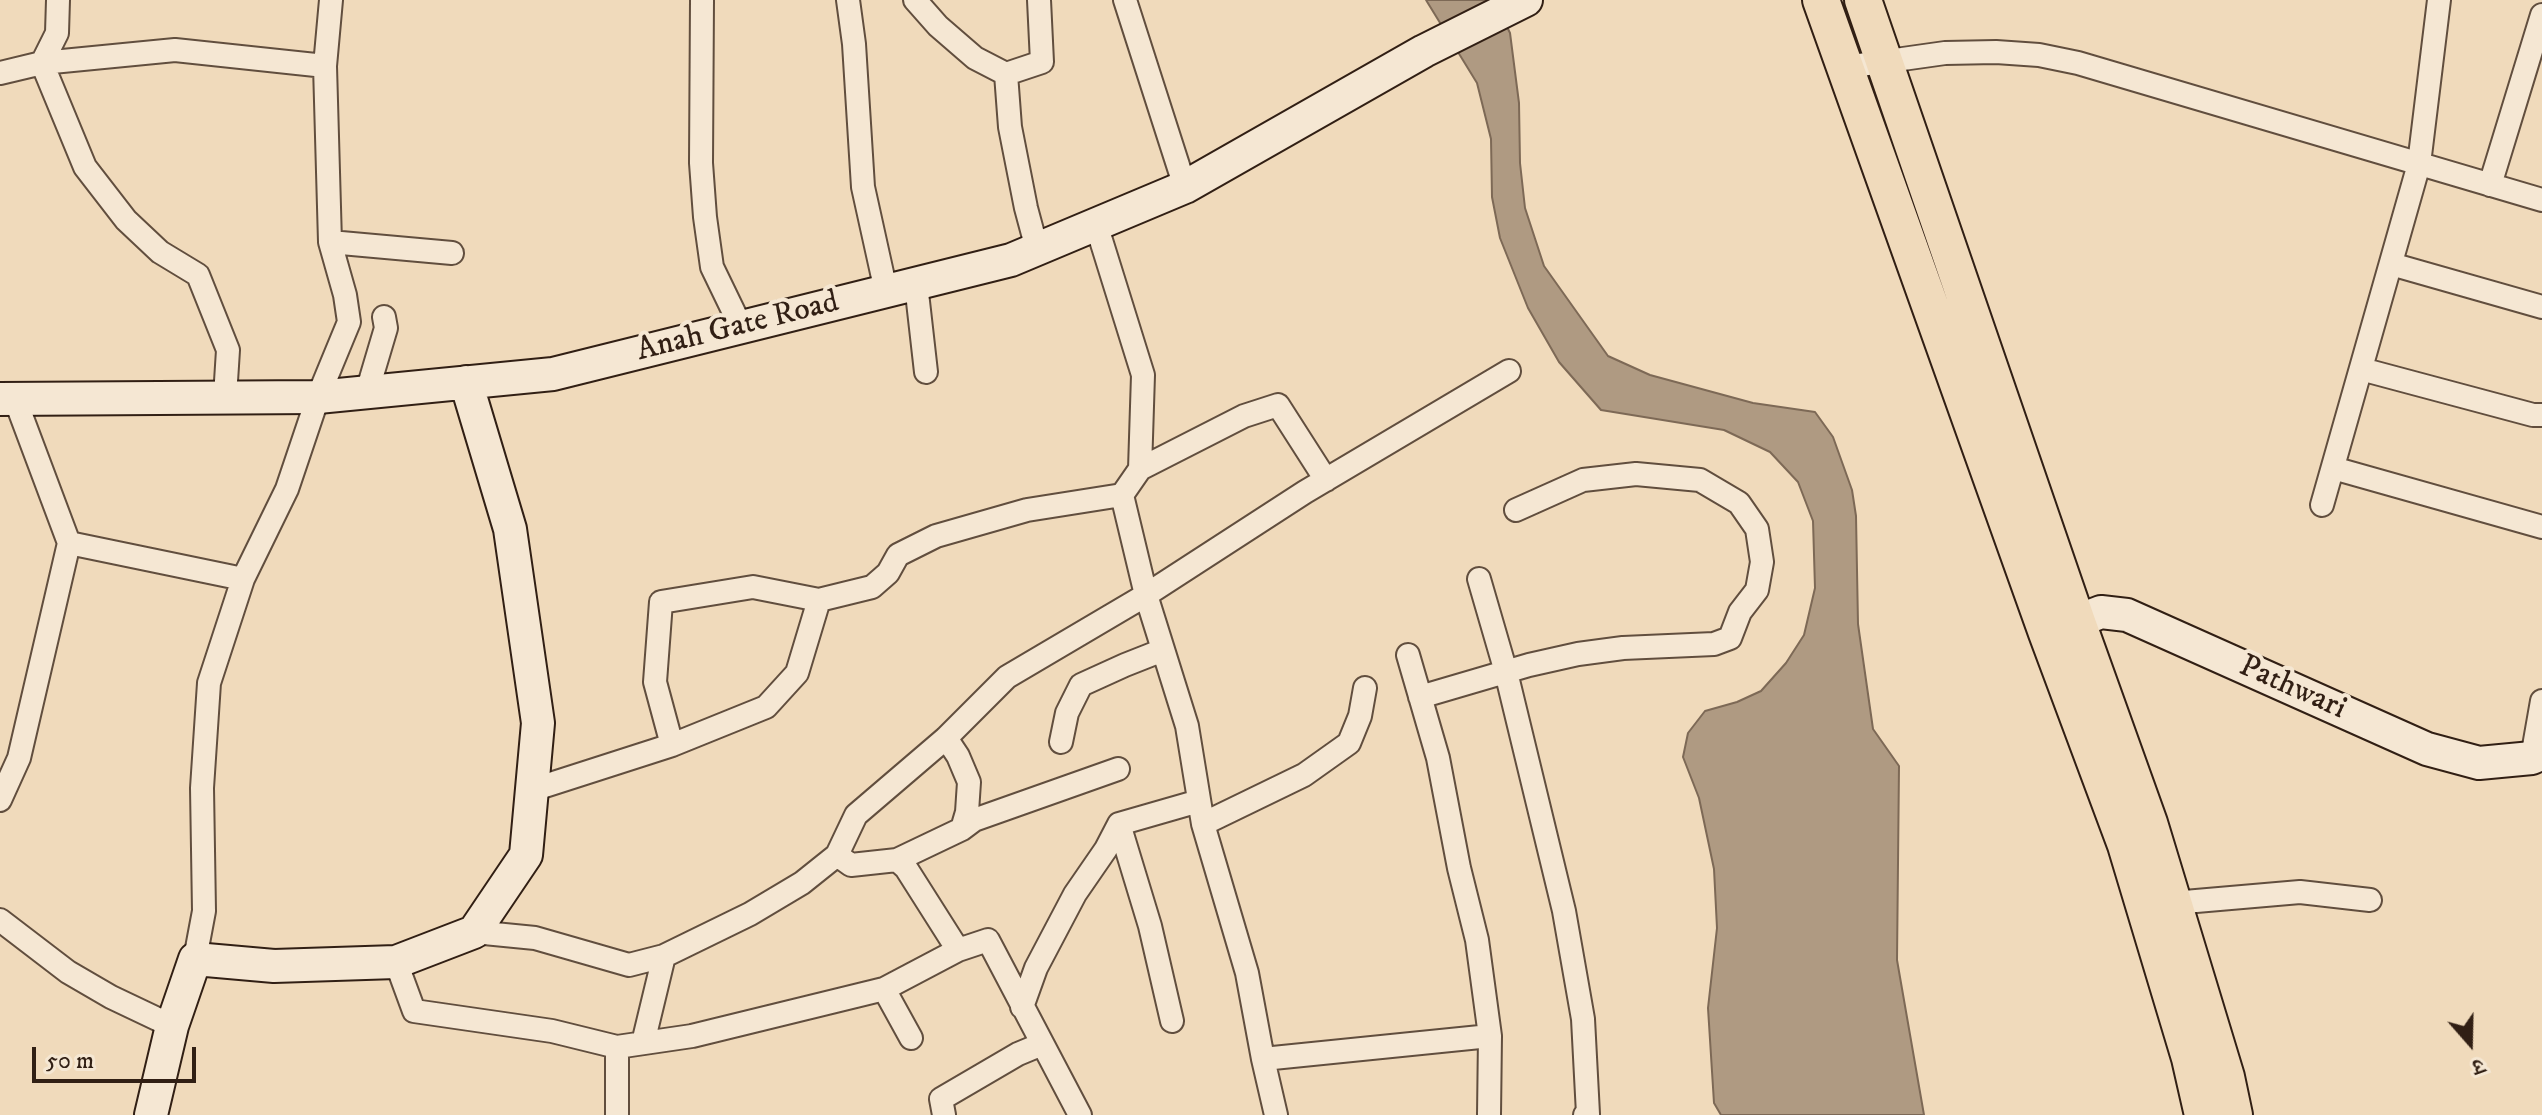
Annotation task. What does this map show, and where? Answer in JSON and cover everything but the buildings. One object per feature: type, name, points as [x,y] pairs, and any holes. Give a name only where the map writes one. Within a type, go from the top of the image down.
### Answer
[{"type":"main road","points":[[1821,0],[2062,627],[2149,823],[2226,1077],[2234,1115]]},
{"type":"main road","points":[[1863,0],[1885,60],[2062,627],[2190,1058],[2203,1115]]},
{"type":"street","points":[[58,0],[57,33],[42,63],[85,167],[126,220],[160,252],[198,275],[228,350],[225,397]]},
{"type":"street","points":[[151,1115],[172,1026],[195,959],[204,911],[202,788],[209,683],[243,579],[287,489],[318,397],[349,322],[330,242],[325,66],[331,0]]},
{"type":"street","points":[[702,0],[701,163],[705,217],[712,267],[741,327]]},
{"type":"street","points":[[848,0],[854,44],[863,187],[901,287],[926,372]]},
{"type":"street","points":[[915,0],[938,26],[975,58],[1006,74],[1042,62],[1039,0]]},
{"type":"street","points":[[1125,0],[1185,187]]},
{"type":"street","points":[[2322,505],[2419,164],[2439,0]]},
{"type":"street","name":"Anah Gate Road","points":[[8,399],[318,397],[553,374],[1011,260],[1185,187],[1424,51],[1518,4]]},
{"type":"street","points":[[2490,185],[2541,20]]},
{"type":"street","points":[[0,73],[42,63],[175,50],[325,66]]},
{"type":"street","points":[[1846,67],[1945,53],[2039,55],[2078,63],[2542,200]]},
{"type":"street","points":[[1006,74],[1010,127],[1037,249]]},
{"type":"street","points":[[1096,224],[1143,375],[1140,469]]},
{"type":"street","points":[[330,242],[452,253]]},
{"type":"street","points":[[2391,264],[2542,307]]},
{"type":"street","points":[[367,392],[386,328],[384,317]]},
{"type":"street","points":[[2361,369],[2542,415]]},
{"type":"street","points":[[195,959],[274,966],[396,962],[474,932],[535,938],[629,965],[664,956],[750,914],[802,883],[837,855],[856,815],[946,738],[1007,677],[1509,371]]},
{"type":"street","points":[[466,382],[510,529],[538,723],[526,855],[474,932]]},
{"type":"street","points":[[0,800],[19,758],[69,543],[8,399]]},
{"type":"street","points":[[672,745],[655,682],[661,602],[753,587],[819,600],[872,587],[888,573],[898,555],[936,536],[1027,510],[1122,495],[1140,469],[1244,416],[1278,405],[1326,480]]},
{"type":"street","points":[[2333,468],[2542,527]]},
{"type":"street","points":[[1420,697],[1578,654],[1623,648],[1714,644],[1730,638],[1740,612],[1757,590],[1762,562],[1757,529],[1739,503],[1700,480],[1636,474],[1583,480],[1516,510]]},
{"type":"street","points":[[1122,495],[1146,595],[1187,726],[1203,824],[1247,973],[1276,1115]]},
{"type":"street","points":[[69,543],[243,579]]},
{"type":"street","points":[[1479,579],[1506,672],[1566,926],[1583,1019],[1588,1114],[1585,1115]]},
{"type":"street","points":[[532,790],[672,745],[766,707],[797,673],[819,600]]},
{"type":"street","name":"Pathwari","points":[[2062,627],[2101,612],[2127,615],[2427,749],[2479,763],[2537,756]]},
{"type":"street","points":[[1061,742],[1067,713],[1081,685],[1163,650]]},
{"type":"street","points":[[1408,655],[1438,758],[1459,868],[1477,940],[1490,1036],[1489,1115]]},
{"type":"street","points":[[1203,824],[1304,775],[1349,743],[1360,716],[1365,688]]},
{"type":"street","points":[[2537,756],[2542,701]]},
{"type":"street","points":[[946,738],[969,782],[967,812],[962,829]]},
{"type":"street","points":[[837,855],[851,865],[897,860],[962,829],[974,820],[1118,769]]},
{"type":"street","points":[[1022,1007],[1036,968],[1068,906],[1119,824],[1199,801]]},
{"type":"street","points":[[1119,824],[1150,926],[1172,1021]]},
{"type":"street","points":[[897,860],[906,868],[958,950]]},
{"type":"street","points":[[2173,903],[2300,892],[2370,900]]},
{"type":"street","points":[[0,920],[68,972],[172,1026]]},
{"type":"street","points":[[396,962],[414,1011],[552,1031],[617,1047],[692,1036],[884,989],[958,950],[988,940],[1080,1115]]},
{"type":"street","points":[[643,1043],[664,956]]},
{"type":"street","points":[[884,989],[911,1038]]},
{"type":"street","points":[[1263,1059],[1490,1036]]},
{"type":"street","points":[[944,1115],[941,1099],[1018,1054],[1042,1044]]},
{"type":"street","points":[[617,1047],[617,1115]]},
{"type":"shaded area","points":[[1426,0],[1494,0],[1510,33],[1519,103],[1520,163],[1525,208],[1544,266],[1608,356],[1650,375],[1753,403],[1815,412],[1833,437],[1852,490],[1856,516],[1858,624],[1873,729],[1899,766],[1897,960],[1924,1115],[1721,1115],[1714,1103],[1708,1008],[1717,928],[1714,869],[1699,798],[1683,757],[1688,733],[1705,711],[1761,691],[1786,663],[1804,635],[1815,588],[1813,521],[1798,482],[1770,452],[1724,430],[1601,410],[1559,362],[1528,308],[1500,238],[1492,197],[1491,139],[1477,83]]}]
